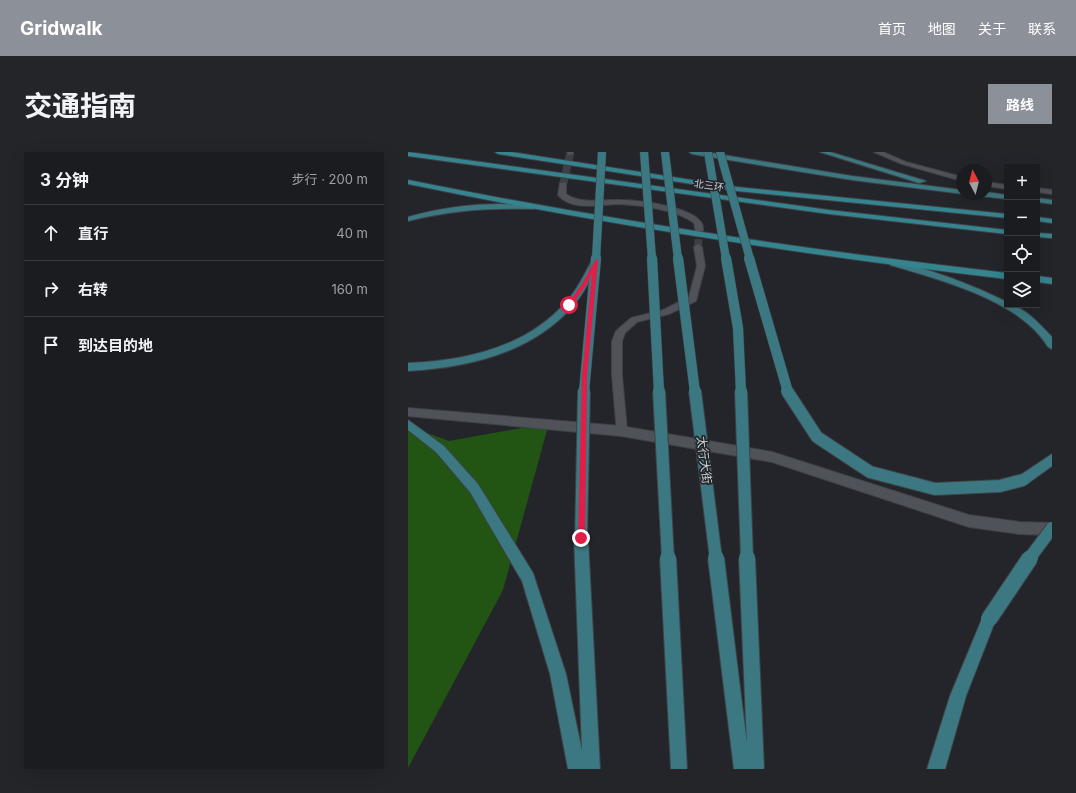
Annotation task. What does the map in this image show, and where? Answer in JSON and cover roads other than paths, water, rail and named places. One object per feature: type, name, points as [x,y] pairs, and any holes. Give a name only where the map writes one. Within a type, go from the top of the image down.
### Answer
[{"type":"highway","name":"北三环","points":[[498,152],[737,189],[1004,216]]},
{"type":"highway","name":"北三环","points":[[408,154],[829,212],[1004,232]]},
{"type":"highway","points":[[408,182],[533,208],[697,236],[893,263],[1004,276]]},
{"type":"highway","points":[[1040,219],[1052,221]]},
{"type":"highway","points":[[1040,235],[1052,236]]},
{"type":"highway","points":[[1040,279],[1052,281]]},
{"type":"main road","points":[[591,769],[581,538],[584,376],[596,260],[602,152]]},
{"type":"main road","points":[[644,152],[652,249],[679,769]]},
{"type":"main road","name":"太行大街","points":[[665,152],[742,769]]},
{"type":"main road","points":[[692,152],[875,181],[956,190]]},
{"type":"main road","points":[[708,152],[738,328],[756,769]]},
{"type":"main road","points":[[720,152],[786,389],[817,437],[870,472],[935,489],[1000,486],[1023,480],[1052,459]]},
{"type":"main road","points":[[823,152],[931,184],[956,190]]},
{"type":"main road","points":[[877,152],[904,162],[956,177]]},
{"type":"main road","points":[[563,185],[562,195],[572,201],[621,202],[677,212],[694,218],[699,224],[699,231]]},
{"type":"main road","points":[[992,185],[1004,186]]},
{"type":"main road","points":[[1040,190],[1052,192]]},
{"type":"main road","points":[[992,194],[1004,197]]},
{"type":"main road","points":[[992,196],[1004,197]]},
{"type":"main road","points":[[1040,200],[1052,202]]},
{"type":"main road","points":[[408,219],[436,211],[463,206],[489,205],[533,208]]},
{"type":"main road","points":[[622,431],[617,375],[617,341],[621,331],[634,320],[666,312],[693,299],[701,266],[698,248]]},
{"type":"main road","points":[[408,367],[436,366],[471,359],[506,348],[526,338],[548,324],[569,305],[584,284],[596,260]]},
{"type":"main road","points":[[893,263],[946,279],[984,293],[1024,316],[1049,340],[1052,345]]},
{"type":"main road","points":[[408,412],[622,431],[772,457],[969,521],[1019,528],[1052,528]]},
{"type":"main road","points":[[408,424],[440,449],[474,488],[528,578],[558,674],[577,769]]},
{"type":"main road","points":[[936,769],[958,696],[989,619],[1021,570],[1052,528]]},
{"type":"tunnel","points":[[563,185],[570,154]]},
{"type":"tunnel","points":[[698,247],[699,231]]}]
